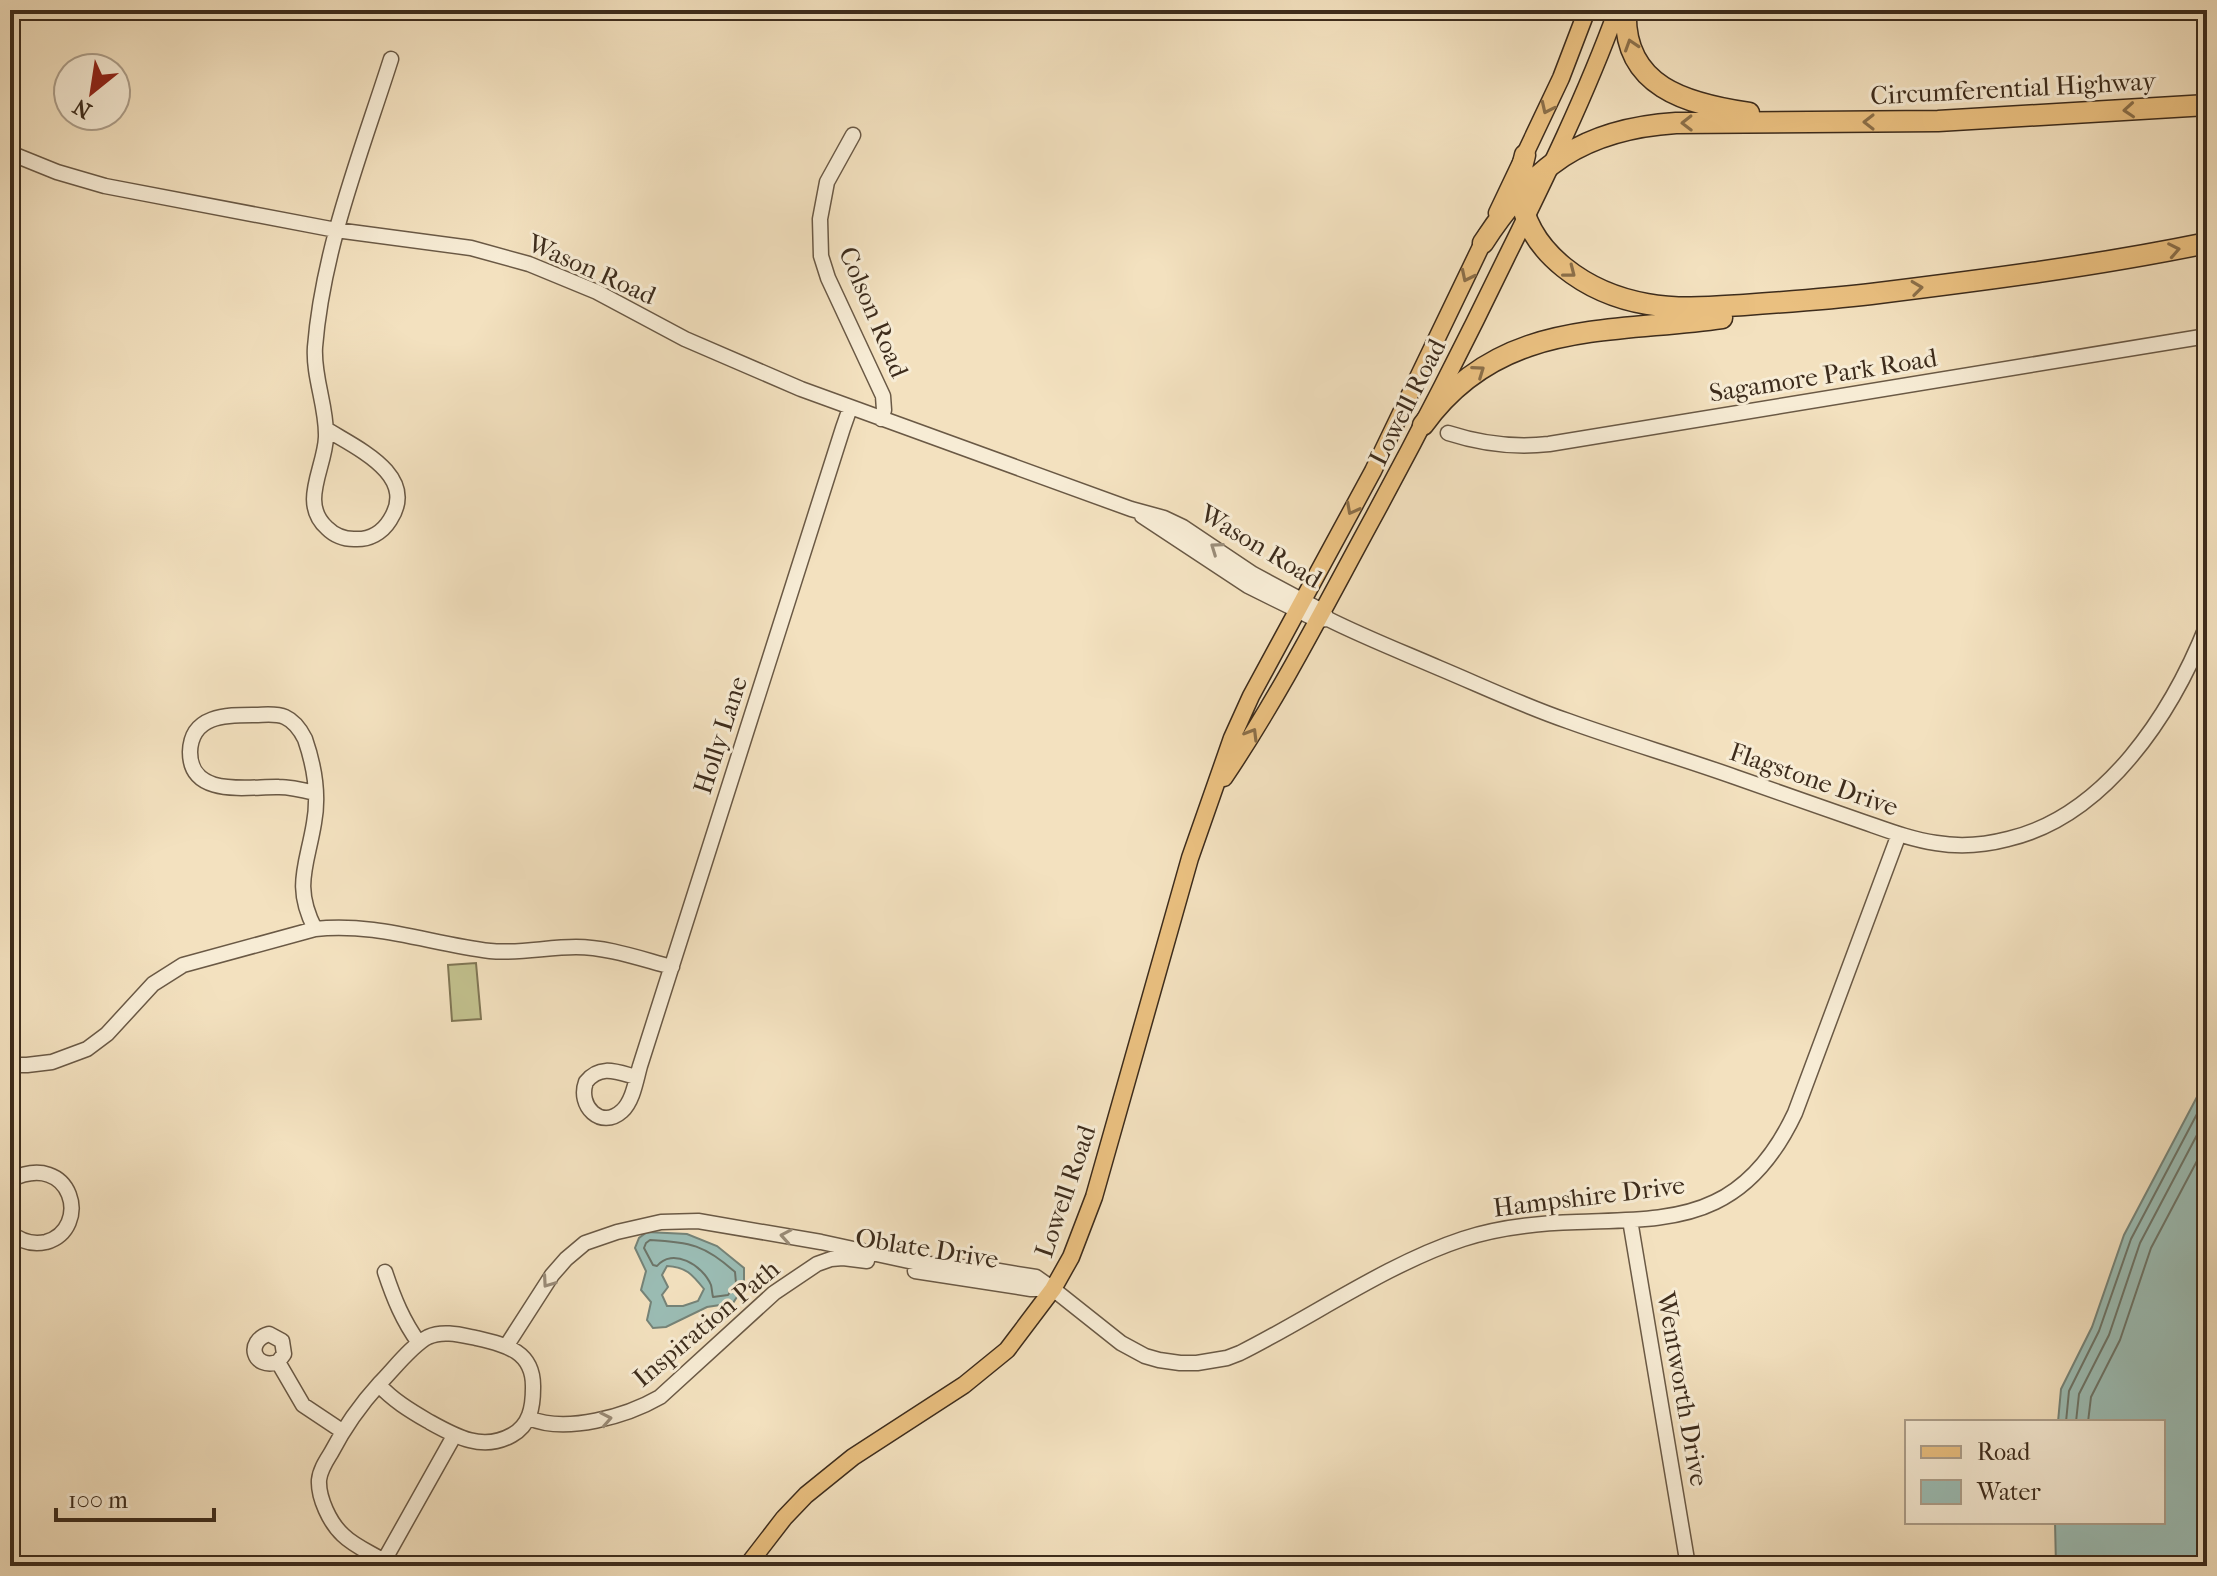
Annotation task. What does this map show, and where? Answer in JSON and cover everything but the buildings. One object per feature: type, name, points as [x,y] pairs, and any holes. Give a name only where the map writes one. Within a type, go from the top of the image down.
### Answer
[{"type":"highway","points":[[1626,10],[1626,30],[1633,53],[1645,73],[1666,90],[1722,108],[1821,121]]},
{"type":"highway","name":"Circumferential Highway","points":[[1821,121],[1976,119],[2207,105]]},
{"type":"highway","points":[[1483,243],[1520,192],[1554,161],[1599,138],[1647,126],[1676,123],[1821,121]]},
{"type":"highway","points":[[1525,155],[1520,192],[1527,217],[1541,241],[1566,270],[1599,290],[1637,302],[1666,306],[1705,307],[1840,297],[2069,269],[2207,243]]},
{"type":"highway","points":[[1423,425],[1446,397],[1476,372],[1535,342],[1724,318],[1840,297]]},
{"type":"main road","name":"Lowell Road","points":[[747,1566],[784,1518],[817,1486],[866,1448],[964,1385],[1007,1350],[1053,1289],[1079,1240],[1094,1197],[1186,871],[1232,738],[1384,450],[1561,78],[1587,10]]},
{"type":"main road","name":"Lowell Road","points":[[1209,800],[1322,617],[1423,425],[1554,161],[1596,67],[1617,10]]},
{"type":"street","points":[[326,429],[378,462],[392,478],[397,491],[394,512],[382,530],[370,537],[356,540],[331,532],[317,517],[313,504],[313,490],[323,462],[326,429],[315,351],[320,304],[336,230],[391,59]]},
{"type":"street","name":"Colson Road","points":[[853,135],[827,182],[821,206],[821,256],[828,278],[883,396],[881,419]]},
{"type":"street","name":"Wason Road","points":[[10,153],[57,172],[105,186],[336,230],[459,246],[529,264],[597,292],[730,360],[850,408],[1183,527],[1322,617]]},
{"type":"street","name":"Sagamore Park Road","points":[[1448,433],[1496,445],[1549,444],[2207,336]]},
{"type":"street","name":"Holly Lane","points":[[636,1077],[850,408]]},
{"type":"street","name":"Flagstone Drive","points":[[1322,617],[1557,717],[1899,834],[1938,844],[1986,844],[2034,831],[2077,809],[2114,776],[2152,728],[2184,675],[2207,625]]},
{"type":"street","points":[[315,793],[280,787],[227,787],[209,783],[199,776],[193,765],[190,754],[193,737],[203,724],[218,717],[275,715],[293,722],[304,739],[311,761],[315,793],[315,822],[302,881],[305,910],[315,929]]},
{"type":"street","name":"Hampshire Drive","points":[[1053,1289],[1133,1350],[1170,1362],[1197,1363],[1240,1353],[1393,1269],[1461,1239],[1521,1226],[1630,1220],[1692,1210],[1715,1202],[1754,1173],[1785,1135],[1899,834]]},
{"type":"street","points":[[10,1065],[52,1062],[87,1049],[107,1034],[153,984],[183,965],[315,929],[370,928],[500,952],[586,948],[672,967]]},
{"type":"street","points":[[10,1180],[31,1172],[48,1174],[63,1185],[71,1206],[65,1228],[52,1239],[29,1243],[10,1232]]},
{"type":"street","name":"Wentworth Drive","points":[[1630,1220],[1688,1566]]},
{"type":"street","name":"Oblate Drive","points":[[507,1345],[552,1275],[585,1243],[661,1222],[698,1221],[821,1242],[918,1263],[1020,1274],[1036,1277],[1053,1289]]},
{"type":"street","name":"Oblate Drive","points":[[821,1242],[817,1264],[831,1259],[858,1259],[1031,1289],[1053,1289]]},
{"type":"street","name":"Inspiration Path","points":[[529,1418],[553,1424],[594,1421],[643,1407],[660,1397],[774,1293],[817,1264]]},
{"type":"street","points":[[385,1272],[395,1304],[419,1343]]},
{"type":"street","points":[[379,1385],[400,1405],[454,1436],[477,1443],[498,1442],[525,1426],[534,1390],[526,1360],[507,1345],[450,1334],[429,1337],[419,1343],[358,1407],[322,1470],[319,1479],[321,1495],[343,1535],[383,1563],[454,1436]]},
{"type":"street","points":[[278,1362],[303,1405],[342,1431]]},
{"type":"shaded area","points":[[476,963],[481,1019],[452,1021],[448,965]]},
{"type":"water","points":[[2207,1078],[2207,1566],[2056,1566],[2055,1524],[2165,1524],[2165,1420],[2058,1420],[2061,1389],[2092,1327],[2124,1235]]},
{"type":"water","points":[[647,1232],[687,1234],[717,1246],[744,1268],[744,1286],[733,1303],[707,1307],[666,1327],[653,1328],[647,1320],[651,1302],[641,1290],[646,1271],[635,1248],[639,1238]],"holes":[[[667,1266],[688,1272],[696,1279],[704,1289],[698,1301],[683,1306],[667,1306],[662,1295],[668,1287],[662,1275]]]}]
